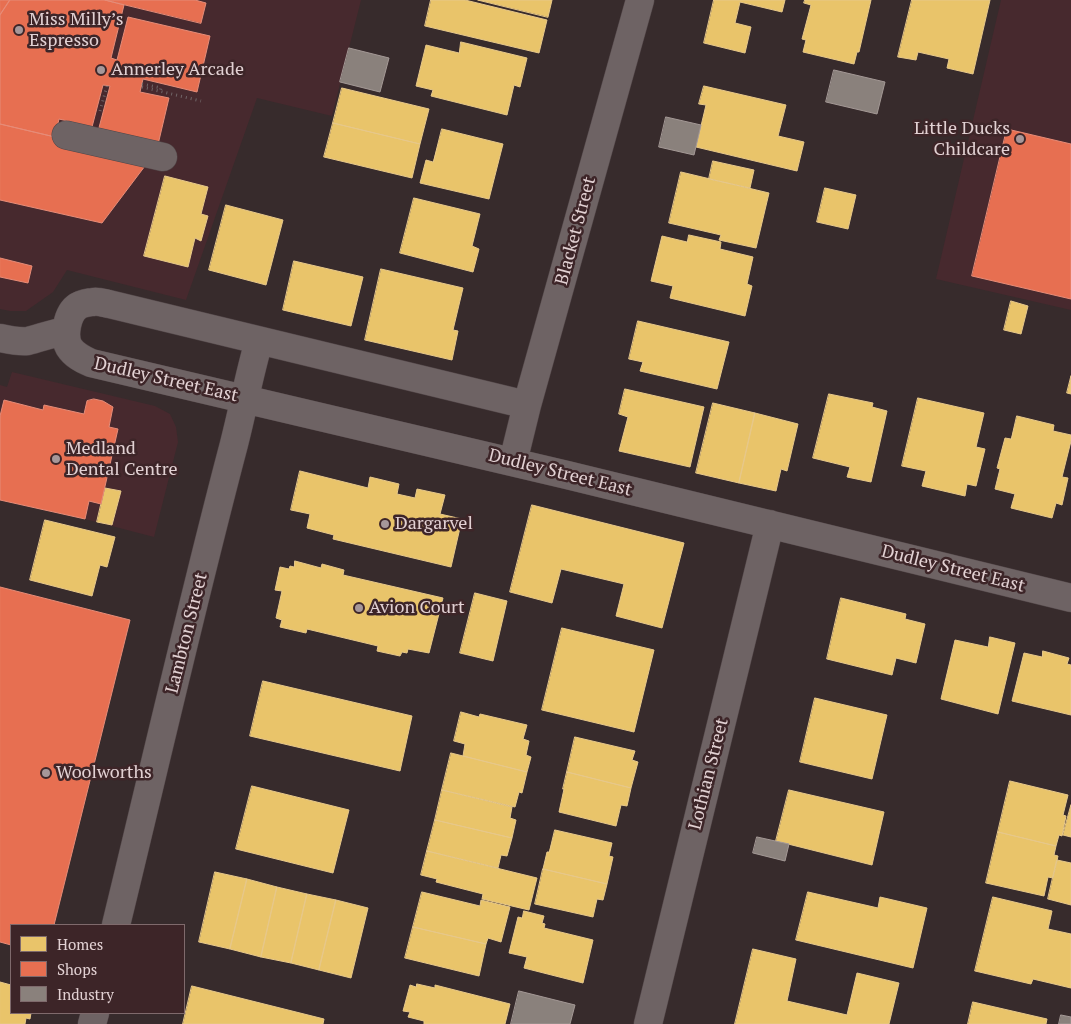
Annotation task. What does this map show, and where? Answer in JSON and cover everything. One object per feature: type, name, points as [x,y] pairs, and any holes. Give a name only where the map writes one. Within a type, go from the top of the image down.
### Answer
[{"type":"street","name":"Blacket Street","points":[[513,462],[640,0]]},
{"type":"street","points":[[66,135],[163,158]]},
{"type":"street","points":[[0,338],[28,341],[66,331],[72,312],[77,306],[93,302],[109,304],[528,405]]},
{"type":"street","name":"Dudley Street East","points":[[66,331],[66,341],[70,349],[78,357],[91,364],[513,462],[1071,598]]},
{"type":"street","name":"Lambton Street","points":[[116,924],[259,341]]},
{"type":"street","name":"Lothian Street","points":[[648,1024],[770,524]]},
{"type":"path","points":[[142,85],[161,88],[160,92],[201,101]]},
{"type":"path","points":[[98,119],[106,86]]},
{"type":"shaded area","points":[[10,0],[361,0],[332,116],[257,98],[186,300],[67,270],[53,292],[26,311],[10,311],[0,309],[0,15]]},
{"type":"shaded area","name":"Little Ducks Childcare","points":[[1001,0],[1071,0],[1071,310],[936,279]]},
{"type":"shaded area","points":[[12,372],[155,406],[170,414],[176,427],[178,442],[154,537],[0,500],[0,385],[7,387]]},
{"type":"building: Homes","points":[[431,0],[465,0],[547,20],[539,53],[425,26]]},
{"type":"building: Homes","points":[[478,0],[552,0],[548,17]]},
{"type":"building: Homes","points":[[714,0],[785,0],[782,12],[740,2],[735,23],[751,27],[745,53],[704,43]]},
{"type":"building: Homes","points":[[805,0],[871,0],[859,52],[857,52],[854,64],[803,52],[806,40],[802,39],[811,5],[804,3]]},
{"type":"building: Homes","points":[[912,0],[990,0],[973,74],[947,68],[949,59],[918,52],[916,60],[898,57]]},
{"type":"building: Homes","points":[[461,42],[527,58],[520,87],[514,85],[507,115],[431,96],[433,90],[416,86],[426,45],[459,53]]},
{"type":"building: Homes","points":[[704,86],[786,105],[778,136],[804,142],[797,171],[696,147],[706,105],[699,104]]},
{"type":"building: Homes","points":[[342,88],[429,109],[420,144],[333,123]]},
{"type":"building: Homes","points":[[333,123],[420,144],[412,178],[324,157]]},
{"type":"building: Homes","points":[[442,129],[503,144],[489,199],[420,183],[426,160],[433,162]]},
{"type":"building: Homes","points":[[713,161],[754,170],[750,188],[709,179]]},
{"type":"building: Homes","points":[[681,172],[769,193],[756,248],[719,240],[721,235],[669,223]]},
{"type":"building: Homes","points":[[165,176],[208,187],[201,214],[208,216],[201,241],[195,238],[188,267],[144,256]]},
{"type":"building: Homes","points":[[825,188],[856,195],[848,229],[817,222]]},
{"type":"building: Homes","points":[[414,198],[480,214],[472,246],[479,249],[473,272],[400,253]]},
{"type":"building: Homes","points":[[226,205],[283,220],[266,285],[209,270]]},
{"type":"building: Homes","points":[[689,235],[721,242],[720,249],[753,257],[747,284],[752,286],[745,316],[670,298],[673,286],[651,281],[662,236],[687,242]]},
{"type":"building: Homes","points":[[294,261],[363,277],[351,326],[283,310]]},
{"type":"building: Homes","points":[[381,269],[463,288],[453,330],[458,331],[452,360],[365,340]]},
{"type":"building: Homes","points":[[1011,301],[1028,306],[1021,334],[1004,330]]},
{"type":"building: Homes","points":[[638,321],[729,342],[717,389],[640,371],[643,362],[629,359]]},
{"type":"building: Homes","points":[[1071,376],[1071,394],[1067,393]]},
{"type":"building: Homes","points":[[625,389],[704,407],[690,467],[619,451],[628,417],[619,414]]},
{"type":"building: Homes","points":[[829,394],[873,403],[872,407],[887,411],[871,482],[847,477],[850,467],[813,458]]},
{"type":"building: Homes","points":[[918,398],[984,413],[976,447],[985,449],[976,486],[967,484],[965,496],[922,486],[926,471],[902,466]]},
{"type":"building: Homes","points":[[713,403],[755,413],[739,483],[696,473]]},
{"type":"building: Homes","points":[[755,413],[798,424],[787,471],[781,469],[776,491],[739,483]]},
{"type":"building: Homes","points":[[1017,416],[1054,425],[1053,431],[1071,435],[1062,477],[1068,478],[1062,505],[1056,503],[1052,518],[1011,508],[1015,494],[995,489],[1000,469],[997,468],[1005,438],[1011,439]]},
{"type":"building: Homes","name":"Dargarvel","points":[[300,471],[368,488],[370,477],[399,484],[397,494],[415,498],[417,489],[445,495],[440,514],[462,519],[451,567],[333,539],[334,535],[307,528],[310,514],[291,510]]},
{"type":"building: Homes","points":[[105,488],[121,491],[112,525],[97,522]]},
{"type":"building: Homes","points":[[532,505],[684,543],[662,628],[616,616],[624,584],[561,569],[552,603],[510,592]]},
{"type":"building: Homes","points":[[45,520],[115,537],[107,567],[100,565],[92,596],[30,580]]},
{"type":"building: Homes","name":"Avion Court","points":[[295,561],[321,568],[322,564],[344,570],[343,575],[443,598],[429,653],[408,649],[407,653],[402,652],[400,656],[377,651],[378,646],[307,629],[306,633],[280,627],[282,620],[276,618],[282,591],[275,590],[280,567],[289,569],[290,566],[294,567]]},
{"type":"building: Homes","points":[[475,593],[507,601],[493,661],[460,653]]},
{"type":"building: Homes","points":[[841,598],[906,614],[905,619],[925,624],[916,663],[896,658],[892,675],[827,659]]},
{"type":"building: Homes","points":[[562,628],[654,650],[634,732],[542,710]]},
{"type":"building: Homes","points":[[990,637],[1015,643],[998,714],[941,699],[955,640],[988,647]]},
{"type":"building: Homes","points":[[1043,651],[1069,658],[1067,664],[1071,665],[1071,715],[1012,701],[1024,653],[1042,657]]},
{"type":"building: Homes","points":[[263,681],[412,716],[400,771],[250,736]]},
{"type":"building: Homes","points":[[815,698],[887,715],[872,779],[800,762]]},
{"type":"building: Homes","points":[[461,712],[479,717],[480,714],[527,725],[523,739],[529,741],[526,755],[531,757],[527,772],[463,756],[465,744],[454,741]]},
{"type":"building: Homes","points":[[575,737],[635,751],[632,760],[638,762],[631,788],[567,772]]},
{"type":"building: Homes","points":[[451,753],[527,772],[522,793],[519,792],[515,807],[442,790]]},
{"type":"building: Homes","points":[[567,772],[631,788],[627,806],[621,805],[616,826],[559,812]]},
{"type":"building: Homes","points":[[1010,781],[1068,795],[1063,815],[1066,816],[1062,836],[1059,835],[1056,846],[998,832]]},
{"type":"building: Homes","points":[[252,786],[349,810],[333,873],[236,849]]},
{"type":"building: Homes","points":[[442,790],[512,807],[510,818],[516,820],[512,838],[435,820]]},
{"type":"building: Homes","points":[[789,790],[884,812],[872,865],[776,841]]},
{"type":"building: Homes","points":[[1071,805],[1071,837],[1063,835]]},
{"type":"building: Homes","points":[[435,820],[512,838],[507,856],[501,855],[498,868],[427,851]]},
{"type":"building: Homes","points":[[555,830],[612,843],[609,856],[613,857],[607,884],[543,869]]},
{"type":"building: Homes","points":[[998,832],[1056,846],[1054,855],[1058,856],[1053,878],[1048,877],[1044,896],[986,883]]},
{"type":"building: Homes","points":[[427,851],[537,878],[529,910],[482,899],[483,894],[436,882],[437,879],[421,875]]},
{"type":"building: Homes","points":[[1057,860],[1071,863],[1071,905],[1048,899]]},
{"type":"building: Homes","points":[[543,869],[607,884],[603,900],[597,899],[593,917],[535,904]]},
{"type":"building: Homes","points":[[215,872],[247,879],[230,949],[199,942]]},
{"type":"building: Homes","points":[[247,879],[277,887],[261,957],[230,949]]},
{"type":"building: Homes","points":[[277,887],[307,894],[291,963],[261,957]]},
{"type":"building: Homes","points":[[422,892],[480,906],[481,900],[510,907],[501,942],[488,938],[486,944],[413,927]]},
{"type":"building: Homes","points":[[808,892],[878,908],[880,897],[927,908],[913,968],[796,940]]},
{"type":"building: Homes","points":[[307,894],[336,900],[319,970],[291,963]]},
{"type":"building: Homes","points":[[993,897],[1052,911],[1048,929],[1071,934],[1071,988],[1033,979],[1031,984],[975,971]]},
{"type":"building: Homes","points":[[336,900],[368,908],[351,978],[319,970]]},
{"type":"building: Homes","points":[[524,911],[544,916],[542,923],[545,924],[544,928],[593,940],[583,983],[524,968],[527,957],[509,953],[518,917],[522,918]]},
{"type":"building: Homes","points":[[413,927],[486,944],[479,976],[405,958]]},
{"type":"building: Homes","points":[[753,949],[796,959],[787,1001],[847,1015],[857,973],[899,983],[889,1024],[735,1024]]},
{"type":"building: Homes","points":[[0,982],[10,985],[10,1014],[31,1014],[30,1019],[26,1018],[25,1024],[0,1024]]},
{"type":"building: Homes","points":[[417,984],[435,988],[435,985],[510,1004],[505,1024],[424,1024],[424,1021],[408,1017],[410,1012],[403,1011],[410,985],[416,987]]},
{"type":"building: Homes","points":[[192,986],[324,1019],[323,1024],[183,1024]]},
{"type":"building: Homes","points":[[973,1002],[1047,1019],[1046,1024],[968,1024]]},
{"type":"building: Shops","points":[[0,0],[10,0],[0,15]]},
{"type":"building: Shops","name":"Annerley Arcade","points":[[10,0],[105,0],[124,5],[111,58],[117,60],[128,17],[210,36],[197,92],[143,79],[140,92],[169,98],[156,153],[96,139],[110,86],[103,85],[92,127],[59,119],[55,137],[0,124],[0,15]]},
{"type":"building: Shops","points":[[105,0],[195,0],[206,3],[201,23]]},
{"type":"building: Shops","points":[[0,124],[151,158],[102,223],[0,200]]},
{"type":"building: Shops","points":[[1007,129],[1071,144],[1071,299],[972,276]]},
{"type":"building: Shops","points":[[0,258],[32,266],[28,283],[0,277]]},
{"type":"building: Shops","name":"Medland Dental Centre","points":[[94,399],[103,401],[113,407],[109,427],[118,429],[101,504],[89,501],[85,519],[0,500],[0,416],[4,400],[43,410],[44,405],[84,414],[87,401]]},
{"type":"building: Shops","name":"Woolworths","points":[[0,587],[130,620],[54,924],[10,924],[10,945],[0,942]]},
{"type":"building: Industry","points":[[349,48],[389,58],[380,92],[340,82]]},
{"type":"building: Industry","points":[[834,70],[885,82],[877,114],[826,102]]},
{"type":"building: Industry","points":[[666,117],[701,125],[694,155],[659,147]]},
{"type":"building: Industry","points":[[757,837],[789,844],[785,861],[753,853]]},
{"type":"building: Industry","points":[[519,991],[575,1005],[570,1024],[511,1024]]},
{"type":"building: Industry","points":[[1061,1015],[1071,1017],[1071,1024],[1059,1024]]},
{"type":"place","name":"Miss Milly’s Espresso","points":[[19,30]]},
{"type":"place","name":"Annerley Arcade","points":[[101,70]]},
{"type":"place","name":"Little Ducks Childcare","points":[[1020,139]]},
{"type":"place","name":"Medland Dental Centre","points":[[56,459]]},
{"type":"place","name":"Dargarvel","points":[[385,524]]},
{"type":"place","name":"Avion Court","points":[[359,608]]},
{"type":"place","name":"Woolworths","points":[[46,773]]}]
